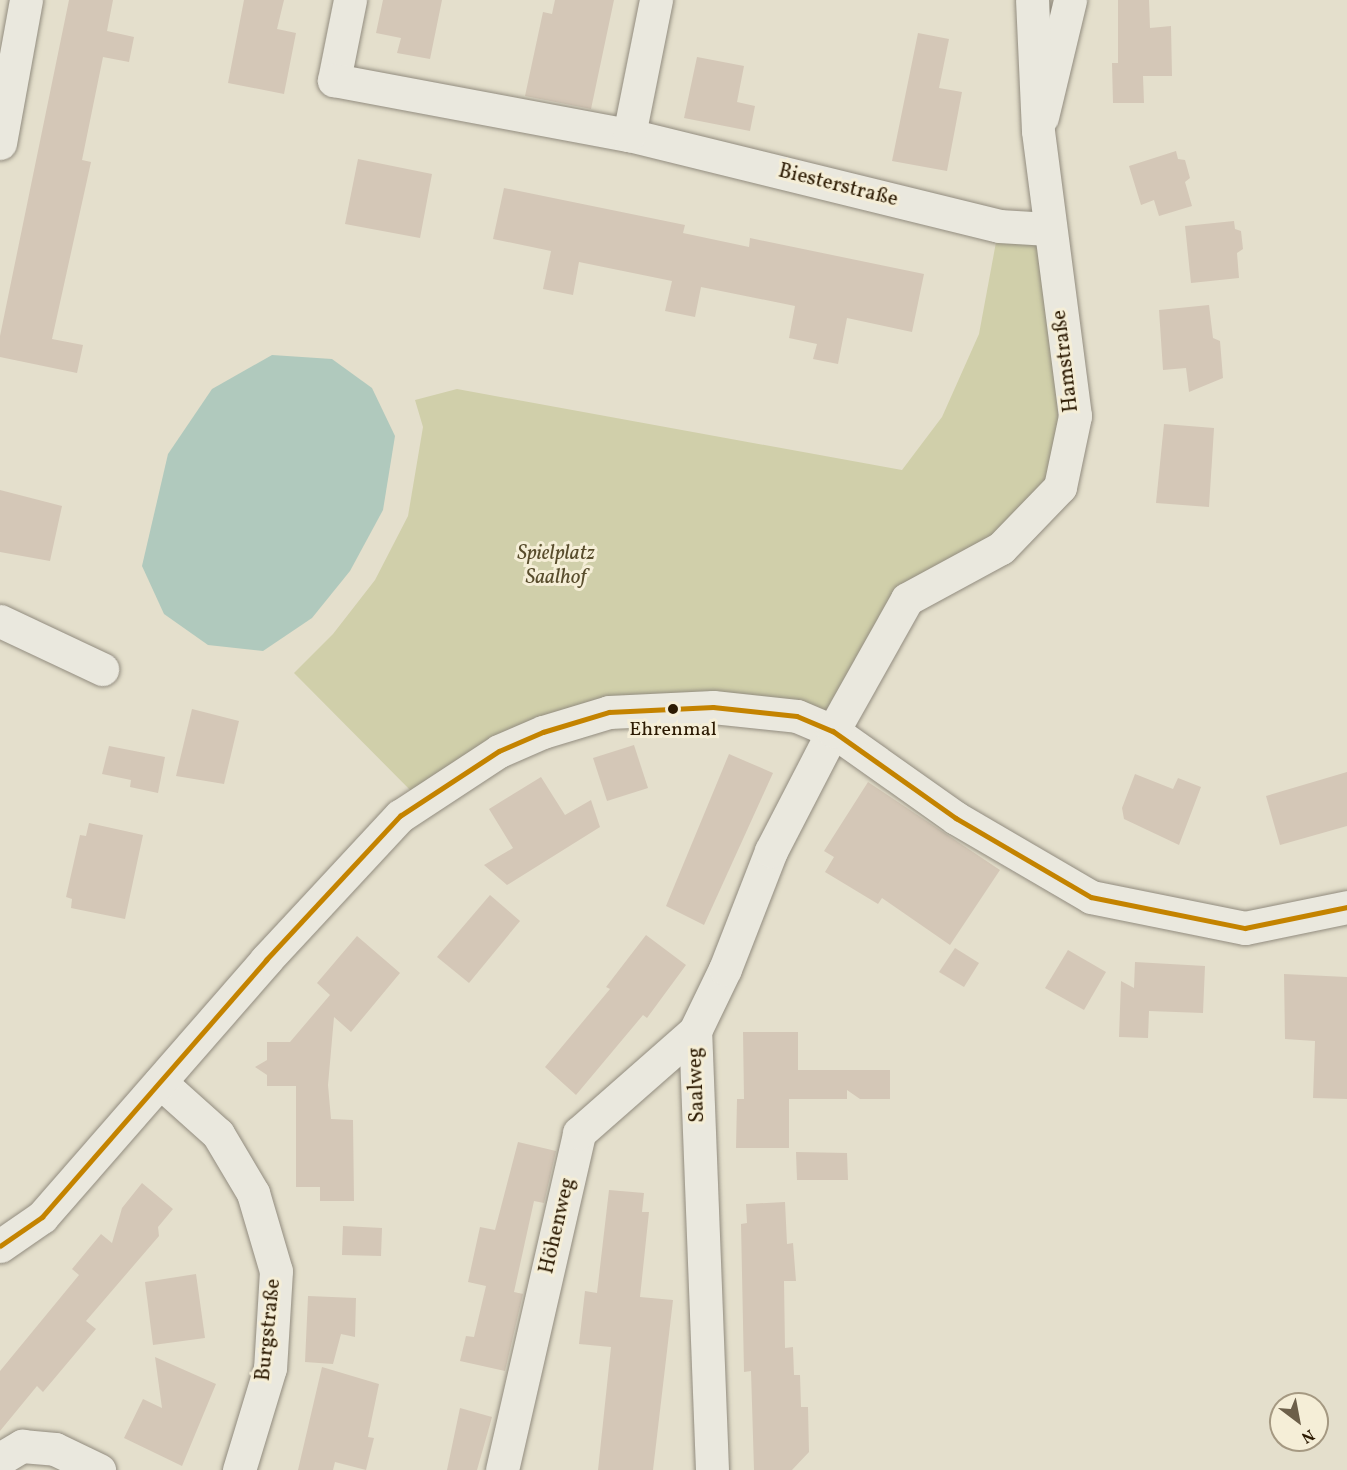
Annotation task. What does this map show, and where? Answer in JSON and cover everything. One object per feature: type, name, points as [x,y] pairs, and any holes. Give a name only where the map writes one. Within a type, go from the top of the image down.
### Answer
[{"type":"street","points":[[0,143],[26,0]]},
{"type":"street","name":"Biesterstraße","points":[[350,0],[334,80],[629,135],[999,226],[1049,229]]},
{"type":"street","points":[[629,135],[656,0]]},
{"type":"street","name":"Hamstraße","points":[[833,731],[907,598],[1001,548],[1060,487],[1075,416],[1038,131],[1032,0]]},
{"type":"street","points":[[1038,131],[1070,0]]},
{"type":"street","points":[[0,621],[102,669]]},
{"type":"street","points":[[0,1246],[42,1217],[266,960],[400,816],[499,751],[543,732],[609,712],[713,706],[797,716],[833,731],[956,818],[1091,897],[1245,928],[1347,907]]},
{"type":"street","name":"Saalweg","points":[[712,1470],[695,1031],[725,969],[771,851],[833,731]]},
{"type":"street","name":"Höhenweg","points":[[502,1470],[579,1133],[695,1031]]},
{"type":"street","name":"Burgstraße","points":[[160,1082],[218,1134],[254,1193],[276,1271],[270,1368],[239,1470]]},
{"type":"street","points":[[0,1459],[22,1446],[56,1449],[99,1470]]},
{"type":"green space","name":"Spielplatz Saalhof","points":[[999,226],[1049,229],[1075,416],[1060,487],[907,599],[833,731],[609,712],[421,801],[294,673],[333,634],[375,580],[408,516],[423,427],[415,400],[457,389],[902,470],[942,417],[979,334]]},
{"type":"shaded area","points":[[272,355],[332,359],[372,388],[395,436],[383,510],[350,571],[312,618],[263,651],[208,645],[164,614],[142,566],[168,454],[212,389]]},
{"type":"building","points":[[69,0],[113,0],[107,31],[134,37],[129,62],[103,57],[82,160],[91,162],[52,339],[83,345],[77,373],[0,357],[0,336]]},
{"type":"building","points":[[244,0],[284,0],[277,29],[296,33],[284,94],[228,83]]},
{"type":"building","points":[[383,0],[442,0],[430,59],[397,53],[401,38],[376,33]]},
{"type":"building","points":[[555,0],[614,0],[591,109],[525,96],[543,12],[552,14]]},
{"type":"building","points":[[1118,0],[1149,0],[1150,28],[1171,26],[1172,76],[1143,76],[1144,103],[1113,103],[1112,63],[1118,63]]},
{"type":"building","points":[[918,33],[949,39],[939,88],[962,92],[947,171],[892,161]]},
{"type":"building","points":[[697,57],[744,66],[737,102],[755,106],[750,131],[684,118]]},
{"type":"building","points":[[1176,151],[1178,159],[1185,160],[1190,178],[1185,182],[1192,206],[1159,216],[1154,200],[1141,205],[1129,166]]},
{"type":"building","points":[[358,159],[432,174],[420,238],[345,224]]},
{"type":"building","points":[[504,188],[685,225],[683,233],[749,247],[750,238],[924,274],[912,332],[847,318],[838,364],[813,359],[817,344],[789,338],[795,306],[701,287],[695,317],[665,311],[672,281],[579,262],[573,295],[543,289],[551,251],[493,239]]},
{"type":"building","points":[[1234,221],[1235,229],[1241,231],[1243,249],[1237,253],[1239,278],[1191,283],[1185,226]]},
{"type":"building","points":[[1209,305],[1213,338],[1220,341],[1223,378],[1189,392],[1186,368],[1163,370],[1159,310]]},
{"type":"building","points":[[1164,424],[1214,428],[1209,507],[1156,503]]},
{"type":"building","points":[[0,490],[62,506],[50,561],[0,552]]},
{"type":"building","points":[[192,709],[239,721],[224,784],[176,776]]},
{"type":"building","points":[[634,745],[648,788],[607,801],[593,758]]},
{"type":"building","points":[[109,746],[165,757],[158,793],[130,787],[131,780],[102,774]]},
{"type":"building","points":[[729,754],[773,773],[704,925],[666,906]]},
{"type":"building","points":[[1347,772],[1347,826],[1280,845],[1266,796]]},
{"type":"building","points":[[1135,774],[1173,789],[1178,778],[1201,787],[1179,845],[1124,819],[1122,808]]},
{"type":"building","points":[[541,777],[565,815],[591,800],[600,827],[507,885],[484,865],[513,848],[489,809]]},
{"type":"building","points":[[868,782],[1000,870],[950,945],[882,898],[878,904],[825,872],[834,857],[824,851]]},
{"type":"building","points":[[89,823],[143,835],[125,919],[71,908],[72,899],[66,897],[80,835],[86,836]]},
{"type":"building","points":[[490,895],[520,921],[469,983],[437,957]]},
{"type":"building","points":[[646,935],[686,965],[647,1018],[643,1015],[576,1095],[545,1067],[610,989],[606,987]]},
{"type":"building","points":[[357,936],[400,973],[351,1032],[334,1017],[328,1085],[331,1119],[353,1120],[354,1201],[320,1201],[320,1187],[296,1187],[296,1086],[267,1086],[267,1075],[255,1067],[267,1060],[267,1042],[290,1042],[330,995],[317,983]]},
{"type":"building","points":[[955,948],[979,963],[964,987],[939,972]]},
{"type":"building","points":[[1068,950],[1106,972],[1084,1010],[1045,988]]},
{"type":"building","points":[[1135,962],[1205,966],[1203,1013],[1149,1011],[1148,1038],[1119,1037],[1121,981],[1134,988]]},
{"type":"building","points":[[1284,974],[1347,977],[1347,1099],[1313,1098],[1315,1041],[1285,1039]]},
{"type":"building","points":[[743,1032],[798,1032],[798,1070],[890,1070],[890,1099],[860,1099],[847,1090],[847,1099],[789,1099],[789,1148],[736,1148],[737,1099],[744,1099]]},
{"type":"building","points":[[518,1142],[556,1151],[544,1203],[534,1201],[514,1292],[523,1294],[505,1371],[460,1361],[466,1336],[474,1337],[486,1286],[468,1282],[480,1227],[495,1230]]},
{"type":"building","points":[[796,1152],[847,1153],[848,1180],[797,1180]]},
{"type":"building","points":[[142,1183],[173,1209],[158,1227],[159,1236],[86,1321],[96,1329],[43,1392],[37,1386],[0,1431],[0,1371],[79,1275],[72,1269],[101,1234],[112,1243],[122,1208]]},
{"type":"building","points":[[609,1190],[644,1193],[642,1212],[649,1212],[640,1297],[673,1300],[653,1470],[598,1470],[611,1347],[579,1344],[585,1291],[597,1293]]},
{"type":"building","points":[[785,1202],[787,1244],[793,1243],[796,1281],[784,1281],[785,1348],[793,1347],[794,1375],[800,1375],[801,1407],[808,1407],[809,1452],[792,1470],[754,1470],[751,1371],[744,1372],[741,1224],[747,1223],[746,1204]]},
{"type":"building","points":[[343,1226],[382,1228],[381,1256],[342,1255]]},
{"type":"building","points":[[196,1274],[205,1338],[153,1345],[145,1282]]},
{"type":"building","points":[[308,1296],[356,1298],[355,1337],[341,1334],[333,1364],[305,1362]]},
{"type":"building","points":[[155,1357],[216,1384],[182,1466],[124,1438],[143,1399],[162,1408]]},
{"type":"building","points":[[322,1367],[379,1384],[368,1437],[374,1438],[366,1470],[335,1462],[333,1470],[298,1470]]},
{"type":"building","points":[[460,1408],[492,1417],[477,1470],[447,1470]]},
{"type":"transit line","points":[[0,1246],[42,1217],[266,960],[400,816],[499,751],[543,732],[609,712],[713,707],[797,716],[833,731],[956,818],[1091,897],[1245,928],[1347,907]]},
{"type":"place","name":"Ehrenmal","points":[[673,709]]}]
